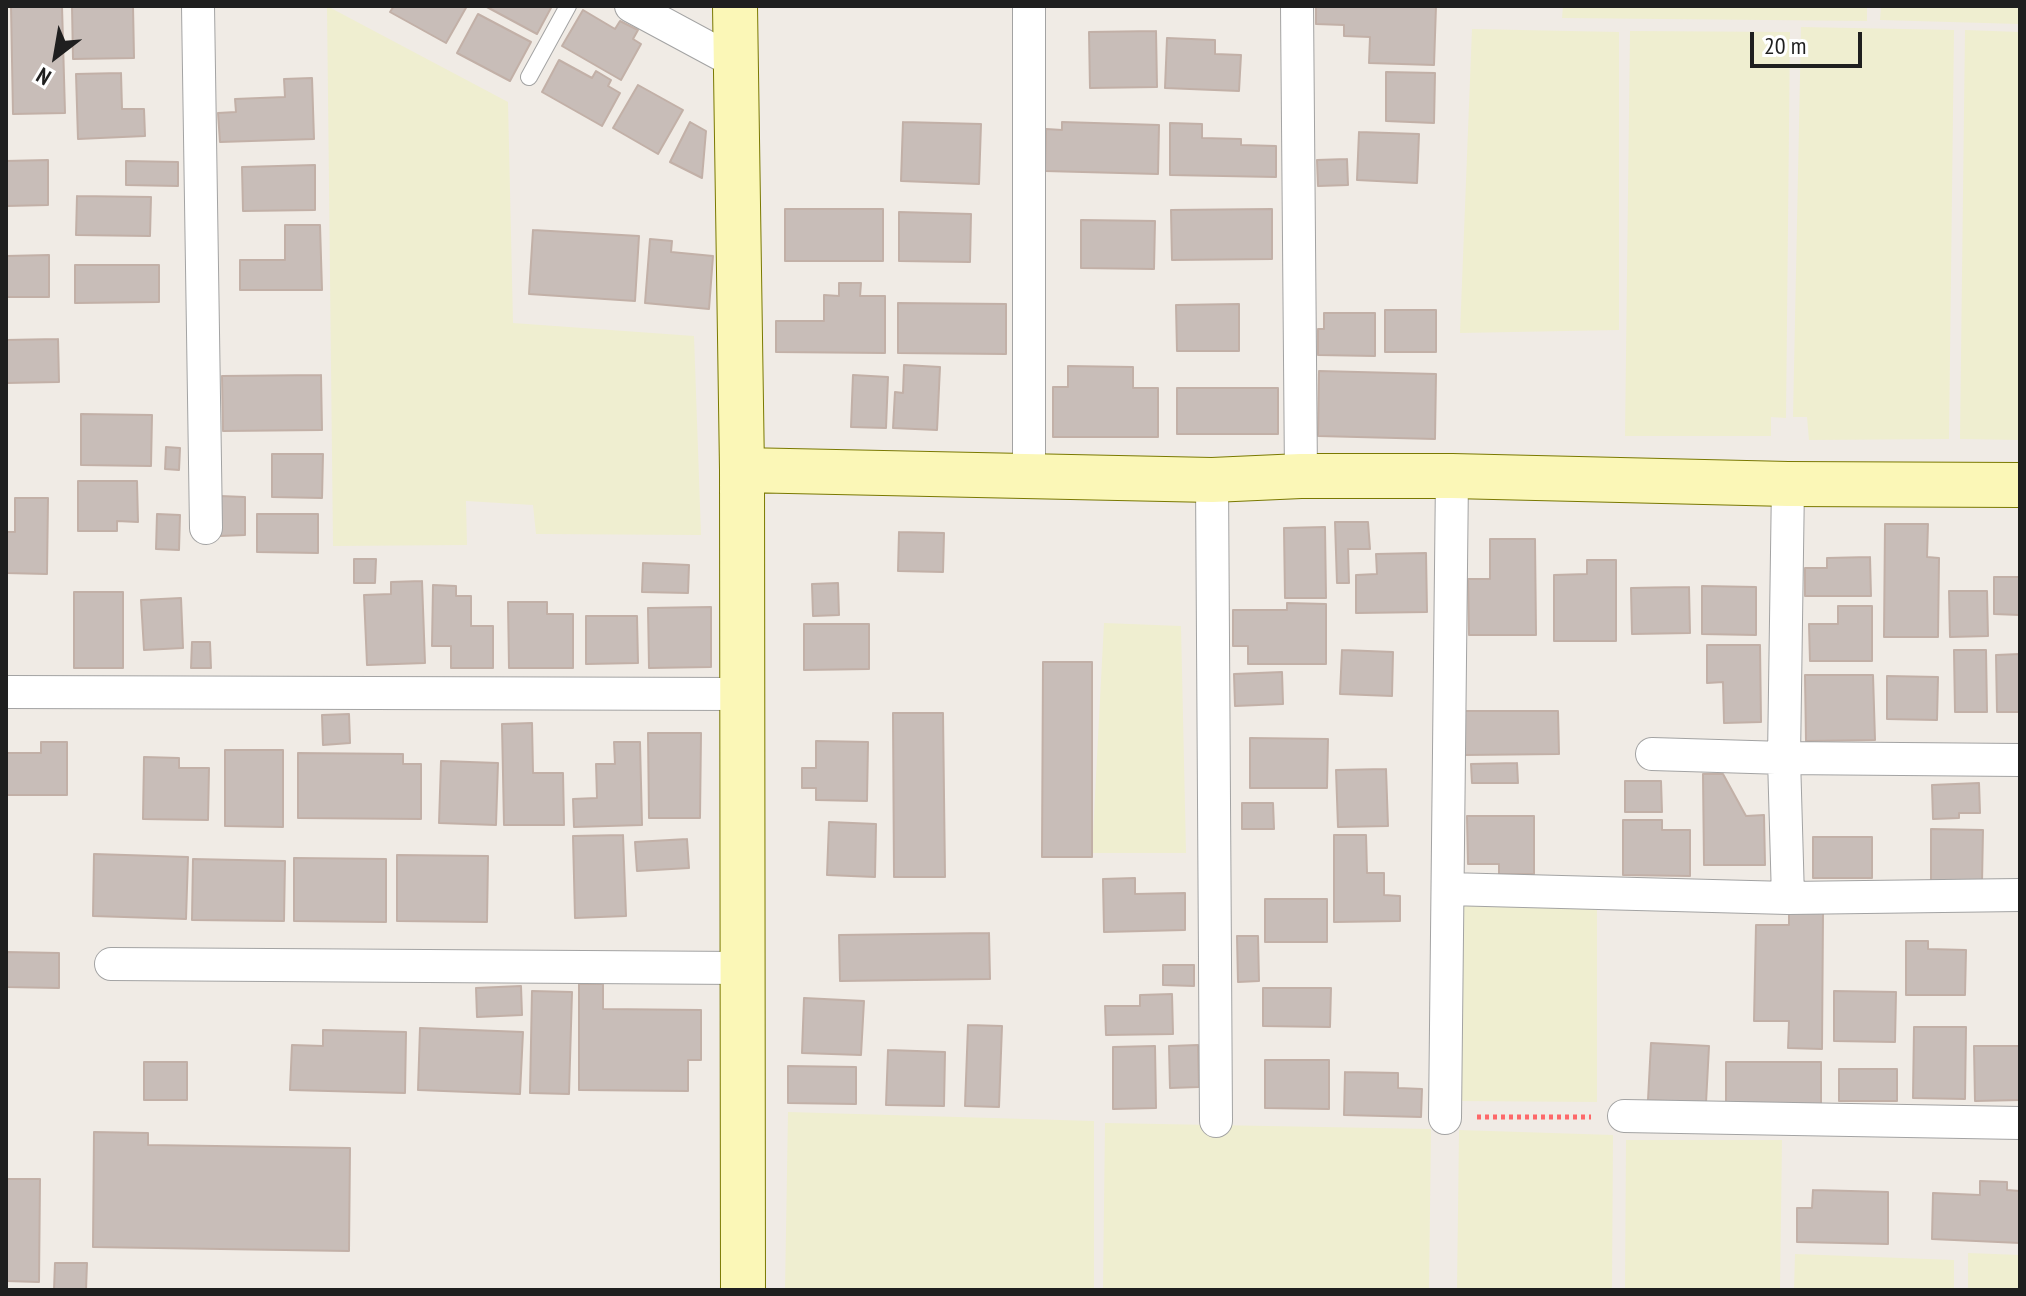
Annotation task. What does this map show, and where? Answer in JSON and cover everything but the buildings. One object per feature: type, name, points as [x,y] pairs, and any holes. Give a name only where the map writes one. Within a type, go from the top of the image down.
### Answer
[{"type":"street","points":[[198,6],[206,528]]},
{"type":"street","points":[[631,6],[735,62]]},
{"type":"street","points":[[735,6],[742,470],[743,1290]]},
{"type":"street","points":[[1029,6],[1029,475]]},
{"type":"street","points":[[1297,6],[1301,476]]},
{"type":"street","points":[[742,470],[1212,480],[1301,476],[1452,476],[1788,484],[2020,485]]},
{"type":"street","points":[[1445,1118],[1452,476]]},
{"type":"street","points":[[1212,480],[1216,1121]]},
{"type":"street","points":[[1788,484],[1784,758],[1788,898]]},
{"type":"street","points":[[6,692],[740,694]]},
{"type":"street","points":[[1652,754],[2020,760]]},
{"type":"street","points":[[1448,889],[1788,898],[2020,895]]},
{"type":"street","points":[[111,964],[742,968]]},
{"type":"street","points":[[1624,1116],[2020,1123]]},
{"type":"lane","points":[[529,77],[568,6]]},
{"type":"path","points":[[1445,1118],[1624,1116]]},
{"type":"green space","points":[[327,6],[508,102],[513,323],[694,336],[701,535],[536,534],[533,505],[466,501],[467,545],[333,546]]},
{"type":"green space","points":[[1563,6],[1867,6],[1867,21],[1562,18]]},
{"type":"green space","points":[[1881,6],[2020,6],[2020,24],[1880,20]]},
{"type":"green space","points":[[1801,27],[1954,30],[1949,439],[1809,440],[1807,417],[1793,417]]},
{"type":"green space","points":[[1472,29],[1619,32],[1619,330],[1460,333]]},
{"type":"green space","points":[[1965,30],[2020,32],[2020,440],[1960,439]]},
{"type":"green space","points":[[1630,31],[1790,32],[1786,418],[1771,417],[1771,436],[1625,436]]},
{"type":"green space","points":[[1104,623],[1181,626],[1186,853],[1092,853]]},
{"type":"green space","points":[[1463,900],[1597,905],[1597,1102],[1456,1101]]},
{"type":"green space","points":[[788,1112],[1094,1121],[1094,1290],[785,1290]]},
{"type":"green space","points":[[1105,1123],[1431,1129],[1429,1290],[1103,1290]]},
{"type":"green space","points":[[1459,1130],[1613,1135],[1612,1290],[1457,1290]]},
{"type":"green space","points":[[1626,1140],[1782,1140],[1780,1290],[1625,1290]]},
{"type":"green space","points":[[1968,1253],[2020,1255],[2020,1290],[1968,1290]]},
{"type":"green space","points":[[1795,1254],[1954,1260],[1954,1290],[1794,1290]]}]
